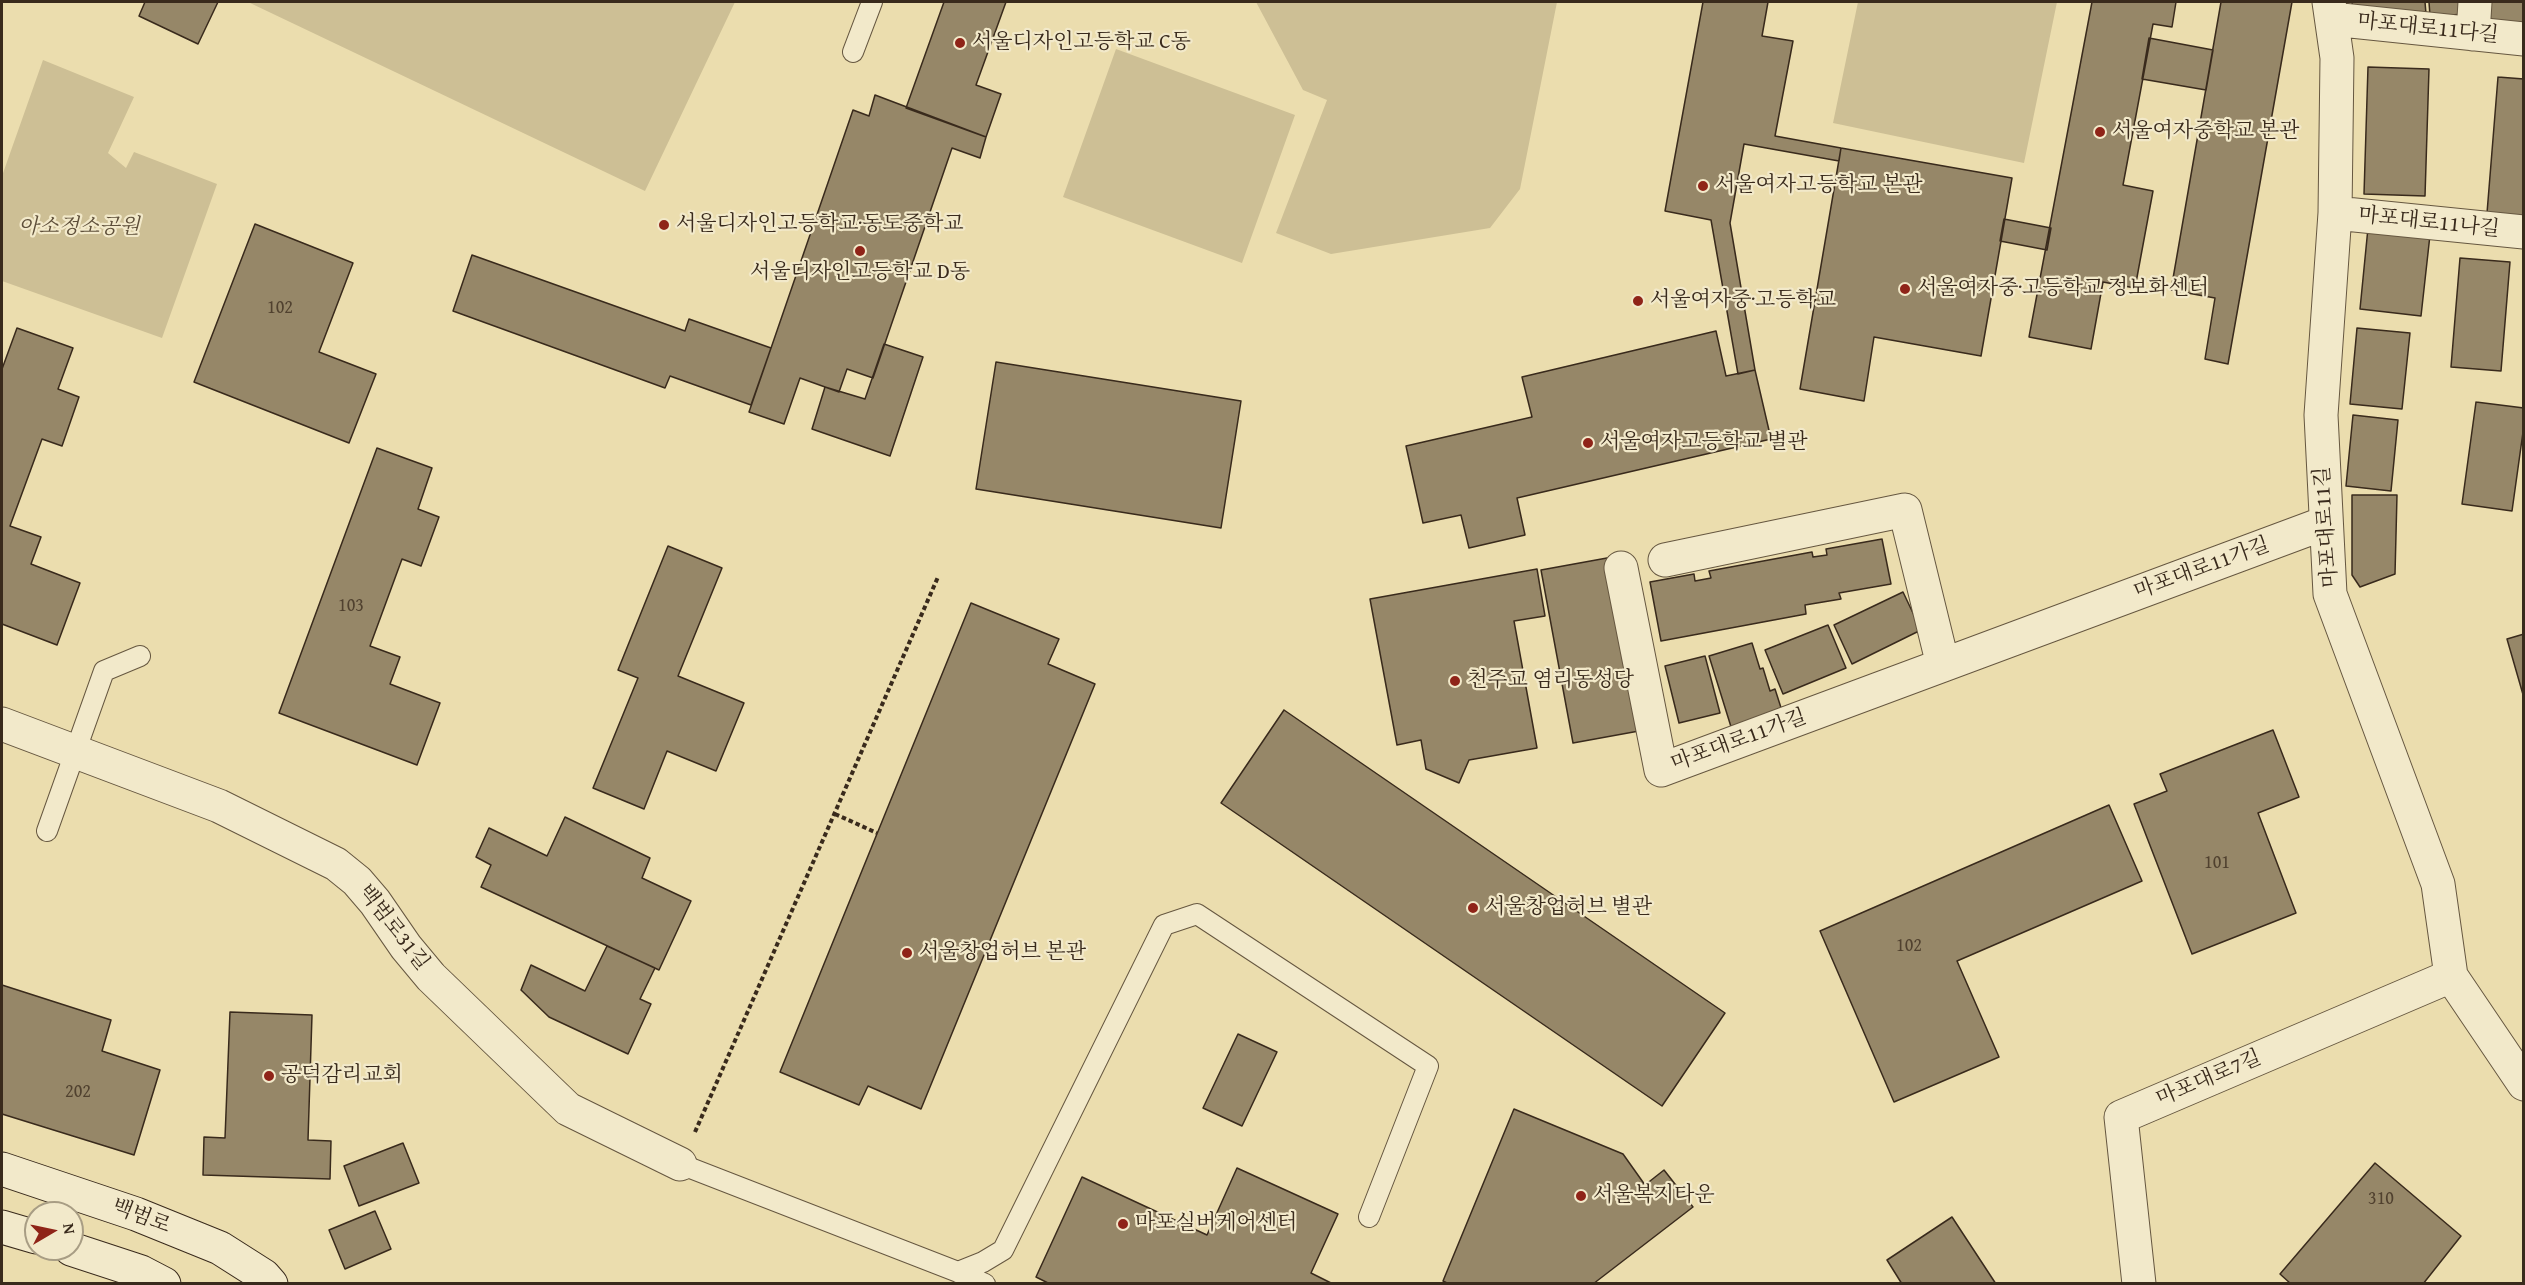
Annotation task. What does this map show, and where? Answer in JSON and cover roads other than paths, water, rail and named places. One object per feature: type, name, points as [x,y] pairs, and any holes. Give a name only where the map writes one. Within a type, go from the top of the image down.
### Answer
[{"type":"street","points":[[2474,34],[2475,2]]},
{"type":"street","name":"마포대로11다길","points":[[2331,10],[2474,34],[2523,39]]},
{"type":"street","name":"마포대로11길","points":[[2331,10],[2337,58],[2335,213],[2321,415],[2330,594],[2438,884],[2451,976],[2523,1084]]},
{"type":"street","name":"마포대로11나길","points":[[2335,213],[2523,232]]},
{"type":"street","points":[[1665,560],[1905,510],[1943,665]]},
{"type":"street","name":"마포대로11가길","points":[[1621,568],[1661,770],[2325,523]]},
{"type":"street","name":"백범로31길","points":[[2,723],[219,806],[336,864],[357,881],[375,902],[406,947],[431,977],[568,1110],[681,1164]]},
{"type":"street","name":"마포대로7길","points":[[2139,1284],[2121,1117],[2451,976]]},
{"type":"street","name":"백범로","points":[[2,1169],[136,1214],[220,1248],[264,1276],[271,1284]]},
{"type":"street","points":[[2,1227],[24,1233]]},
{"type":"street","points":[[84,1253],[141,1272],[164,1284]]},
{"type":"lane","points":[[853,52],[872,2]]},
{"type":"lane","points":[[47,831],[104,671],[140,656]]},
{"type":"lane","points":[[958,1272],[983,1262],[1003,1250],[1164,925],[1197,914],[1428,1066],[1369,1217]]},
{"type":"lane","points":[[681,1164],[985,1284]]},
{"type":"place","name":"서울디자인고등학교 C동","points":[[960,43]]},
{"type":"place","name":"서울여자중학교 본관","points":[[2100,132]]},
{"type":"place","name":"서울여자고등학교 본관","points":[[1703,186]]},
{"type":"place","name":"서울디자인고등학교·동도중학교","points":[[664,225]]},
{"type":"place","name":"서울디자인고등학교 D동","points":[[860,251]]},
{"type":"place","name":"서울여자중·고등학교 정보화센터","points":[[1905,289]]},
{"type":"place","name":"서울여자중·고등학교","points":[[1638,301]]},
{"type":"place","name":"서울여자고등학교 별관","points":[[1588,443]]},
{"type":"place","name":"천주교 염리동성당","points":[[1455,681]]},
{"type":"place","name":"서울창업허브 별관","points":[[1473,908]]},
{"type":"place","name":"서울창업허브 본관","points":[[907,953]]},
{"type":"place","name":"공덕감리교회","points":[[269,1076]]},
{"type":"place","name":"서울복지타운","points":[[1581,1196]]},
{"type":"place","name":"마포실버케어센터","points":[[1123,1224]]},
{"type":"park label","name":"아소정소공원","points":[[79,228]]}]
